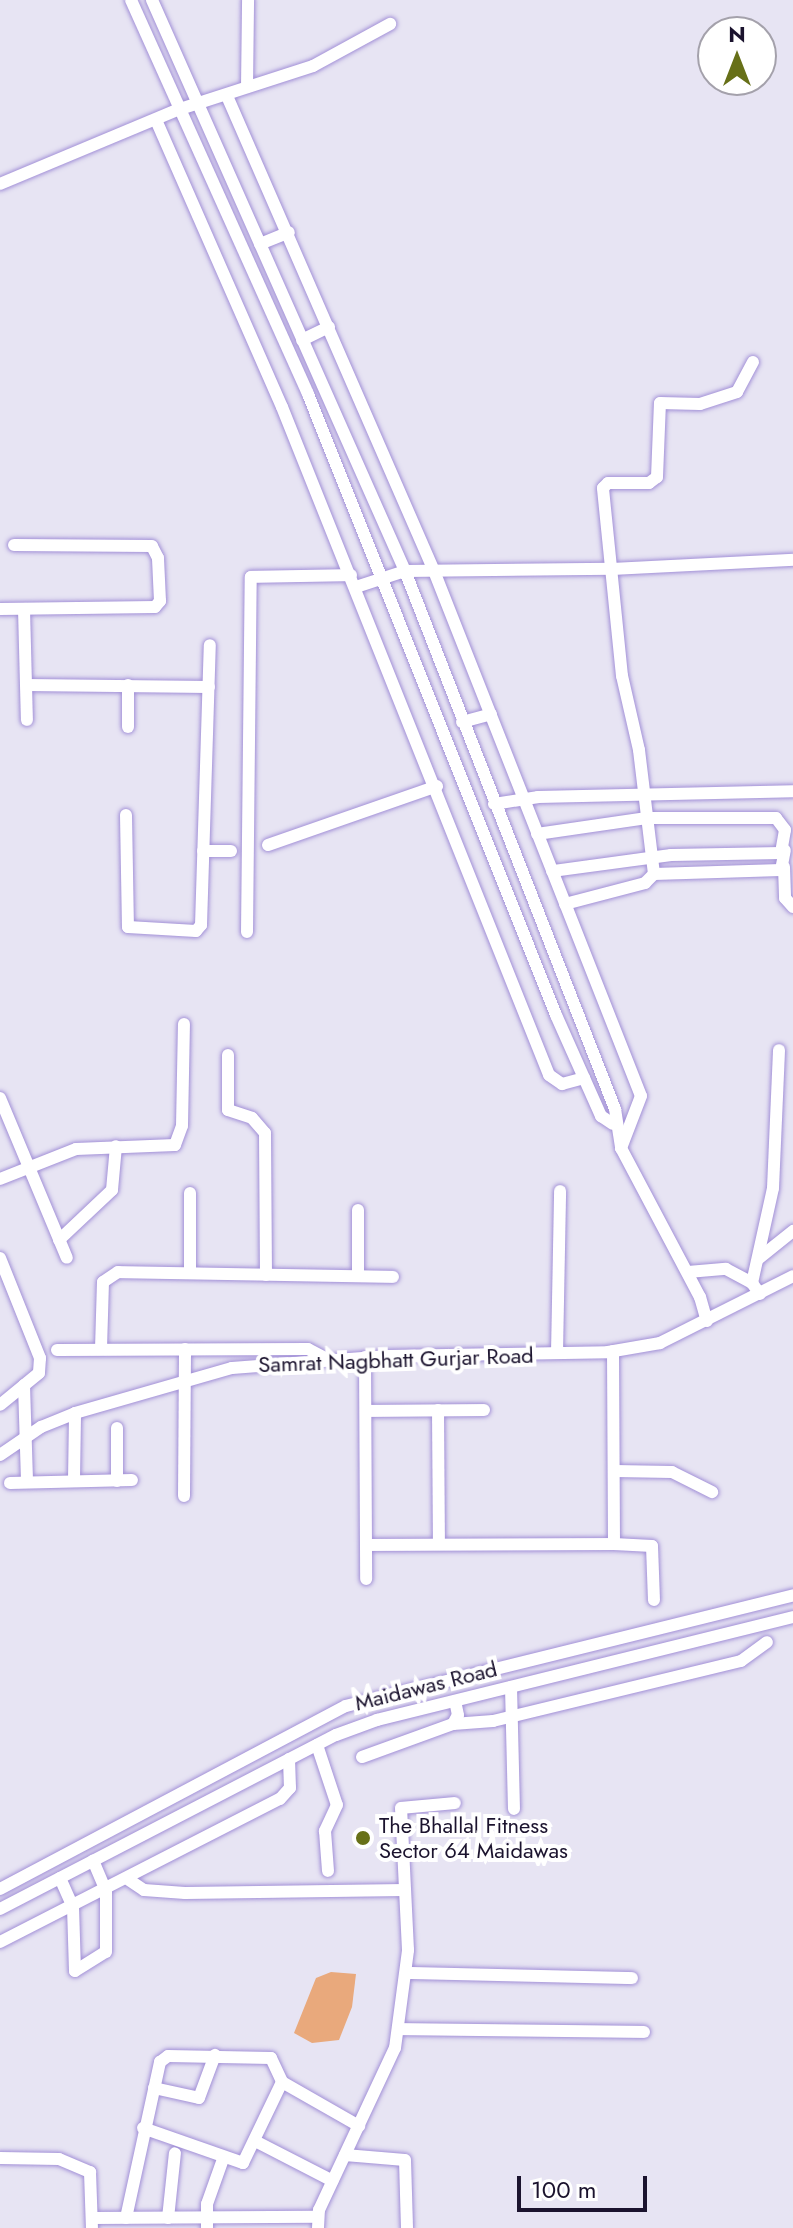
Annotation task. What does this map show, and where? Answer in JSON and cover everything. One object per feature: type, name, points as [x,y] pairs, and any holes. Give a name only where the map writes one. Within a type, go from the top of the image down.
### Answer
[{"type":"street","points":[[131,0],[177,110],[308,394],[468,805],[584,1078],[601,1116],[613,1124]]},
{"type":"street","points":[[152,0],[405,571],[615,1109],[613,1124],[621,1148],[688,1272],[707,1321]]},
{"type":"street","points":[[247,87],[248,0]]},
{"type":"street","points":[[0,184],[177,110],[198,106],[313,66],[390,24]]},
{"type":"street","points":[[227,96],[289,232],[434,571],[641,1096],[621,1148]]},
{"type":"street","points":[[156,120],[431,769],[549,1075],[562,1084],[584,1078]]},
{"type":"street","points":[[260,244],[289,232]]},
{"type":"street","points":[[302,340],[329,327]]},
{"type":"street","points":[[565,904],[645,883],[654,874],[655,856],[642,796],[639,750],[622,676],[603,488],[608,483],[649,483],[657,477],[660,403],[700,404],[737,392],[753,362]]},
{"type":"street","points":[[0,609],[155,607],[160,601],[158,558],[152,546],[14,545]]},
{"type":"street","points":[[247,932],[251,577],[353,581],[382,578],[405,571],[613,569],[793,560]]},
{"type":"street","points":[[24,609],[27,720]]},
{"type":"street","points":[[126,815],[124,913],[132,930],[198,929],[210,645]]},
{"type":"street","points":[[26,685],[209,687]]},
{"type":"street","points":[[128,685],[128,727]]},
{"type":"street","points":[[462,722],[491,714]]},
{"type":"street","points":[[431,769],[446,746]]},
{"type":"street","points":[[268,845],[437,786]]},
{"type":"street","points":[[494,804],[523,798],[793,791]]},
{"type":"street","points":[[442,799],[468,805]]},
{"type":"street","points":[[537,834],[647,818],[776,818],[785,830],[785,898],[793,907]]},
{"type":"street","points":[[552,871],[655,856],[785,850]]},
{"type":"street","points":[[203,851],[231,851]]},
{"type":"street","points":[[654,874],[767,873],[784,867]]},
{"type":"street","points":[[0,1179],[76,1149],[169,1147],[179,1141],[184,1024]]},
{"type":"street","points":[[752,1283],[773,1188],[779,1050]]},
{"type":"street","points":[[228,1055],[228,1110],[252,1118],[265,1133],[266,1275]]},
{"type":"street","points":[[0,1098],[67,1258]]},
{"type":"street","points":[[59,1240],[112,1190],[116,1146]]},
{"type":"street","points":[[557,1353],[560,1191]]},
{"type":"street","points":[[190,1193],[190,1273]]},
{"type":"street","points":[[358,1210],[358,1276]]},
{"type":"street","points":[[758,1259],[793,1231]]},
{"type":"street","points":[[0,1258],[40,1358],[39,1373],[0,1405]]},
{"type":"street","points":[[688,1272],[726,1269],[752,1283],[760,1294]]},
{"type":"street","points":[[101,1349],[104,1279],[118,1272],[393,1277]]},
{"type":"street","name":"Samrat Nagbhatt Gurjar Road","points":[[0,1455],[26,1436],[75,1413],[232,1368],[365,1357],[613,1351],[660,1343],[793,1276]]},
{"type":"street","points":[[0,1293],[14,1288]]},
{"type":"street","points":[[184,1496],[185,1349]]},
{"type":"street","points":[[57,1350],[308,1349],[327,1359]]},
{"type":"street","points":[[613,1351],[614,1544]]},
{"type":"street","points":[[365,1357],[366,1579]]},
{"type":"street","points":[[24,1385],[27,1481]]},
{"type":"street","points":[[438,1410],[439,1544]]},
{"type":"street","points":[[366,1411],[484,1410]]},
{"type":"street","points":[[74,1480],[75,1413]]},
{"type":"street","points":[[117,1428],[117,1481]]},
{"type":"street","points":[[615,1471],[672,1472],[712,1492]]},
{"type":"street","points":[[10,1483],[132,1480]]},
{"type":"street","points":[[366,1545],[652,1546],[654,1600]]},
{"type":"street","name":"Maidawas Road","points":[[0,1889],[346,1706],[793,1595]]},
{"type":"street","name":"Maidawas Road","points":[[0,1909],[289,1759],[377,1720],[793,1617]]},
{"type":"street","points":[[362,1757],[453,1724],[511,1716],[741,1661],[767,1642]]},
{"type":"street","points":[[511,1687],[514,1809]]},
{"type":"street","points":[[453,1724],[458,1715],[455,1701]]},
{"type":"street","points":[[317,1745],[337,1805],[325,1831],[328,1871]]},
{"type":"street","points":[[0,1942],[129,1880],[286,1795],[291,1782],[289,1759]]},
{"type":"street","points":[[0,2158],[59,2159],[90,2172],[92,2223],[126,2218],[141,2223],[168,2218],[206,2223],[318,2223],[333,2181],[390,2065],[398,2029],[407,1973],[401,1808],[455,1803]]},
{"type":"street","points":[[60,1878],[73,1907],[75,1971],[106,1952],[106,1891],[93,1861]]},
{"type":"street","points":[[129,1880],[144,1890],[185,1893],[405,1890]]},
{"type":"street","points":[[407,1973],[632,1978]]},
{"type":"street","points":[[398,2029],[644,2032]]},
{"type":"street","points":[[126,2218],[143,2128],[162,2058],[215,2055],[271,2058],[282,2082],[359,2126]]},
{"type":"street","points":[[154,2088],[199,2098],[215,2055]]},
{"type":"street","points":[[143,2128],[223,2159],[243,2163],[257,2142],[282,2082]]},
{"type":"street","points":[[257,2142],[333,2181]]},
{"type":"street","points":[[168,2218],[175,2153]]},
{"type":"street","points":[[345,2155],[405,2160],[407,2228]]},
{"type":"street","points":[[206,2223],[214,2176],[223,2159]]},
{"type":"shaded area","points":[[331,1972],[356,1974],[352,2007],[339,2040],[312,2043],[294,2033],[316,1978]]},
{"type":"place","name":"The Bhallal Fitness Sector 64 Maidawas","points":[[363,1838]]}]
